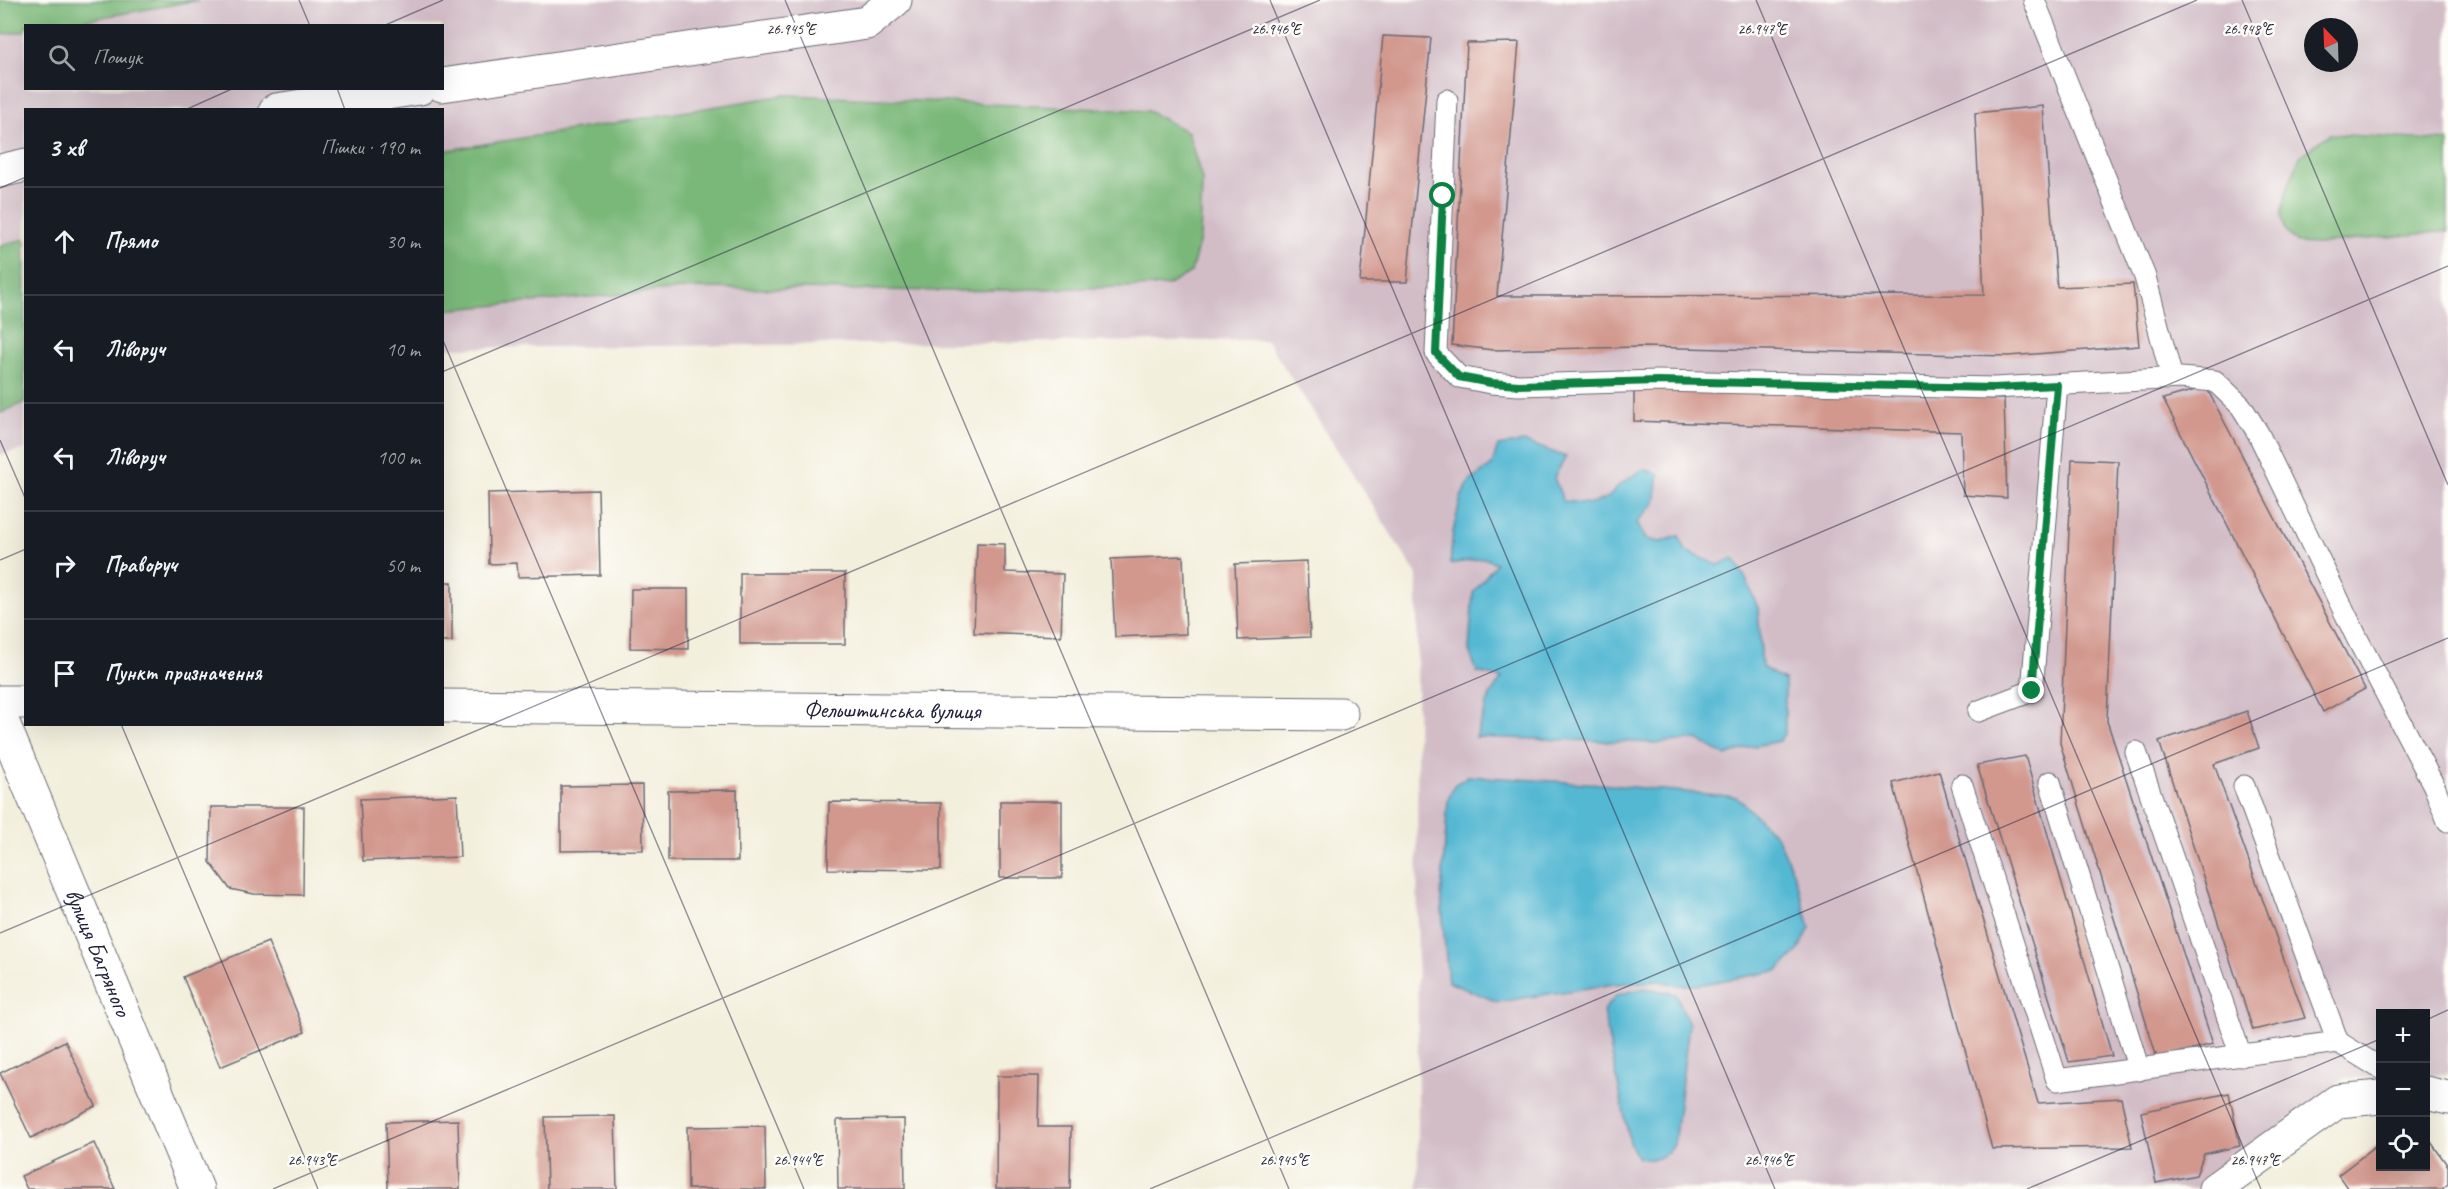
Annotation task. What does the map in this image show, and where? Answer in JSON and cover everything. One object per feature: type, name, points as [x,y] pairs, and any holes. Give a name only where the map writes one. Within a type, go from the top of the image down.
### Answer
[{"type":"street","points":[[444,85],[867,23],[895,0]]},
{"type":"street","points":[[289,108],[407,90]]},
{"type":"street","points":[[0,171],[24,165]]},
{"type":"street","points":[[0,702],[24,702]]},
{"type":"street","name":"Фельштинська вулиця","points":[[444,706],[1341,714]]},
{"type":"street","name":"вулиця Багряного","points":[[0,716],[197,1189]]},
{"type":"street","points":[[2430,1094],[2448,1098]]},
{"type":"street","points":[[2215,1189],[2338,1101],[2376,1096]]},
{"type":"lane","points":[[2034,0],[2145,278],[2172,378]]},
{"type":"lane","points":[[1448,100],[1436,353],[1459,377],[1519,385],[1658,381],[1994,388],[2172,378],[2215,381],[2241,406],[2258,433],[2357,638],[2434,786],[2448,821]]},
{"type":"lane","points":[[1979,711],[2032,691],[2057,385]]},
{"type":"lane","points":[[2136,752],[2241,1056]]},
{"type":"lane","points":[[2050,782],[2139,1070]]},
{"type":"lane","points":[[1962,785],[2057,1080],[2338,1042]]},
{"type":"lane","points":[[2244,786],[2338,1042],[2376,1066]]},
{"type":"shaded area","points":[[0,0],[2448,0],[2448,1074],[2430,1075],[2430,1009],[2376,1009],[2376,1077],[2346,1078],[2197,1189],[1418,1189],[1417,575],[1267,340],[444,348],[444,108],[24,108],[24,449],[0,455]]},
{"type":"green space","points":[[0,0],[199,0],[64,24],[24,24],[24,31],[0,35]]},
{"type":"green space","points":[[785,95],[1148,111],[1188,132],[1202,180],[1200,239],[1191,272],[1167,286],[959,291],[693,288],[444,310],[444,151]]},
{"type":"green space","points":[[2330,134],[2448,141],[2448,231],[2317,244],[2297,243],[2286,232],[2281,214],[2289,184],[2301,155]]},
{"type":"green space","points":[[24,239],[24,402],[0,413],[0,246]]},
{"type":"water","points":[[1525,442],[1566,457],[1554,477],[1563,501],[1592,504],[1609,497],[1618,486],[1643,469],[1659,474],[1655,503],[1637,522],[1646,539],[1660,542],[1679,536],[1686,551],[1718,565],[1734,558],[1758,608],[1762,667],[1785,681],[1785,733],[1779,741],[1749,747],[1726,756],[1697,739],[1660,743],[1476,737],[1490,695],[1502,678],[1477,672],[1469,650],[1473,593],[1496,563],[1484,558],[1450,564],[1453,532],[1461,497],[1470,481],[1492,465],[1498,446]]},
{"type":"water","points":[[1468,776],[1600,784],[1737,797],[1778,838],[1795,877],[1810,927],[1798,951],[1777,971],[1697,985],[1676,985],[1660,981],[1614,984],[1498,1002],[1448,982],[1441,898],[1448,800],[1454,785]]},
{"type":"water","points":[[1645,988],[1676,994],[1689,1024],[1674,1144],[1663,1156],[1650,1159],[1638,1158],[1630,1143],[1603,1011],[1617,995]]},
{"type":"building","points":[[1383,36],[1431,38],[1407,282],[1360,282]]},
{"type":"building","points":[[1519,42],[1497,296],[1984,295],[1975,113],[2043,106],[2057,287],[2133,284],[2139,346],[2008,356],[1641,347],[1493,350],[1452,345],[1467,43]]},
{"type":"building","points":[[2206,387],[2365,689],[2323,712],[2163,399]]},
{"type":"building","points":[[1634,388],[2004,399],[2007,498],[1963,495],[1961,432],[1634,421]]},
{"type":"building","points":[[2072,459],[2118,461],[2107,721],[2213,1044],[2157,1058],[2060,743]]},
{"type":"building","points":[[598,490],[600,575],[518,577],[517,563],[489,564],[488,493]]},
{"type":"building","points":[[977,543],[1005,544],[1005,572],[1063,574],[1061,636],[974,633]]},
{"type":"building","points":[[1183,556],[1186,634],[1115,637],[1111,559]]},
{"type":"building","points":[[1307,561],[1310,637],[1238,640],[1235,564]]},
{"type":"building","points":[[740,573],[845,573],[845,644],[740,644]]},
{"type":"building","points":[[444,582],[452,582],[452,642],[444,642]]},
{"type":"building","points":[[631,589],[688,589],[688,649],[630,648]]},
{"type":"building","points":[[2247,711],[2259,748],[2214,764],[2305,1018],[2253,1030],[2159,741]]},
{"type":"building","points":[[2025,756],[2112,1056],[2069,1062],[1977,765]]},
{"type":"building","points":[[1939,771],[2038,1103],[2121,1098],[2132,1147],[1992,1149],[1893,783]]},
{"type":"building","points":[[642,785],[643,850],[561,851],[561,786]]},
{"type":"building","points":[[737,790],[738,861],[668,861],[668,791]]},
{"type":"building","points":[[457,795],[460,857],[363,861],[360,799]]},
{"type":"building","points":[[1000,801],[1062,801],[1062,878],[1000,878]]},
{"type":"building","points":[[829,802],[941,803],[941,870],[828,869]]},
{"type":"building","points":[[211,807],[304,807],[303,895],[254,894],[230,889],[210,862]]},
{"type":"building","points":[[268,942],[305,1032],[220,1067],[183,977]]},
{"type":"building","points":[[65,1041],[96,1106],[31,1138],[0,1073]]},
{"type":"building","points":[[997,1076],[1039,1076],[1038,1127],[1071,1127],[1070,1189],[996,1189]]},
{"type":"building","points":[[2229,1093],[2240,1146],[2204,1154],[2196,1175],[2156,1183],[2141,1112]]},
{"type":"building","points":[[615,1116],[617,1189],[547,1189],[545,1117]]},
{"type":"building","points":[[904,1119],[905,1189],[838,1189],[837,1120]]},
{"type":"building","points":[[458,1120],[460,1189],[388,1189],[386,1122]]},
{"type":"building","points":[[765,1126],[766,1189],[688,1189],[687,1127]]},
{"type":"building","points":[[2430,1141],[2448,1166],[2448,1184],[2442,1189],[2348,1189],[2338,1175],[2376,1146],[2376,1171],[2430,1171]]},
{"type":"building","points":[[94,1143],[115,1189],[27,1189],[21,1176]]},
{"type":"route","points":[[1443,196],[1436,353],[1459,377],[1519,385],[1658,381],[1994,388],[2057,385],[2032,691]]}]
